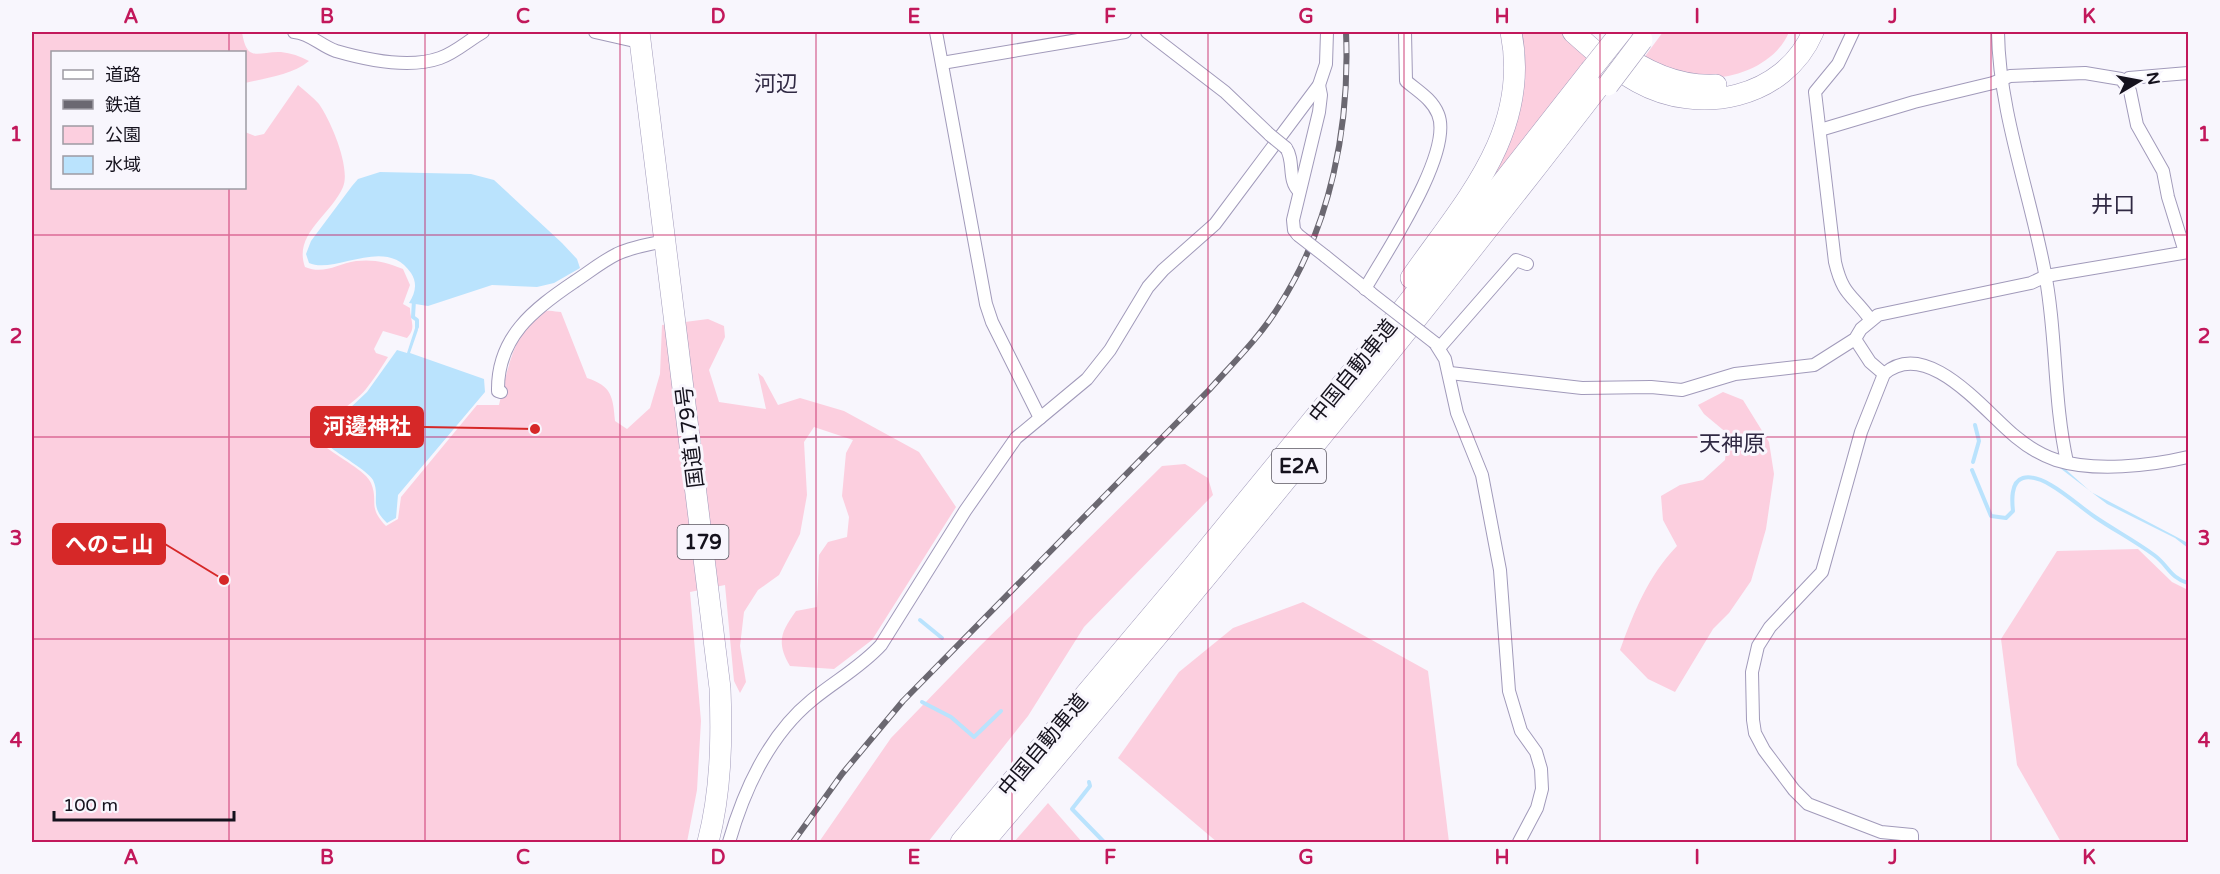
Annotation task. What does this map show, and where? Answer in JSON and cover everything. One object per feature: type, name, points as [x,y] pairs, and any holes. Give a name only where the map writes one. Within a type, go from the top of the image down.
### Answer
[{"type":"highway","points":[[1309,424],[1466,198],[1497,148],[1507,124],[1514,93],[1516,60],[1511,32]]},
{"type":"highway","points":[[1573,32],[1605,60],[1639,83],[1675,96],[1711,99],[1746,93],[1778,78],[1800,56],[1813,32]]},
{"type":"highway","points":[[1594,32],[1647,70],[1680,81],[1713,85],[1744,80],[1758,74],[1784,54],[1798,32]]},
{"type":"highway","name":"中国自動車道","points":[[961,843],[1389,327],[1639,34]]},
{"type":"highway","name":"国道179号","points":[[639,37],[720,688],[722,735],[719,779],[708,843]]},
{"type":"highway","name":"中国自動車道","points":[[984,843],[1203,583],[1493,224],[1601,79]]},
{"type":"street","points":[[294,32],[301,32],[335,51],[397,63],[414,63],[442,57],[483,32]]},
{"type":"street","points":[[596,32],[639,37]]},
{"type":"street","points":[[936,32],[986,304],[992,322],[1040,418]]},
{"type":"street","points":[[942,63],[1125,32]]},
{"type":"street","points":[[1147,32],[1225,92],[1286,148],[1292,164],[1292,183],[1299,191]]},
{"type":"street","points":[[729,843],[744,798],[773,743],[793,718],[813,699],[844,678],[881,645],[997,463],[1016,438],[1087,379],[1110,350],[1148,287],[1227,210],[1319,85],[1326,64],[1327,32]]},
{"type":"street","points":[[1369,291],[1427,179],[1437,154],[1442,129],[1432,102],[1406,81],[1405,32]]},
{"type":"street","points":[[1854,32],[1838,64],[1815,92],[1835,262],[1840,284],[1870,319]]},
{"type":"street","points":[[1998,32],[2002,79],[2046,276],[2067,462]]},
{"type":"street","points":[[1820,130],[2002,79],[2032,74],[2085,73],[2125,82]]},
{"type":"street","points":[[2125,82],[2129,78],[2188,73]]},
{"type":"street","points":[[1450,373],[1582,388],[1682,390],[1735,374],[1815,365],[1855,339],[1870,319],[2031,283],[2046,276],[2187,252],[2163,171],[2137,125],[2125,82]]},
{"type":"street","points":[[1319,85],[1321,95],[1319,112],[1299,191],[1293,220],[1294,230],[1437,345],[1450,373],[1457,413],[1482,475],[1492,516],[1500,570],[1505,661],[1515,717],[1521,731],[1536,752],[1541,769],[1542,789],[1537,808],[1519,843]]},
{"type":"street","points":[[501,392],[498,391],[498,374],[505,350],[514,332],[526,317],[597,265],[618,253],[666,241]]},
{"type":"street","points":[[1437,345],[1516,260],[1527,264]]},
{"type":"street","points":[[1855,339],[1870,362],[1884,374]]},
{"type":"street","points":[[1912,843],[1912,835],[1881,832],[1808,804],[1794,790],[1764,750],[1755,733],[1753,720],[1752,672],[1758,646],[1770,627],[1822,572],[1861,432],[1884,374],[1901,364],[1926,365],[1957,384],[2028,447],[2067,462],[2084,465],[2145,464],[2188,457]]},
{"type":"green space","points":[[32,32],[242,32],[244,42],[250,52],[260,54],[285,52],[309,61],[287,73],[246,83],[246,51],[51,51],[51,189],[246,189],[246,132],[255,136],[264,134],[298,85],[317,101],[329,121],[338,145],[345,179],[337,197],[315,225],[304,245],[305,267],[318,270],[356,261],[380,262],[403,269],[410,285],[403,304],[410,308],[412,331],[407,338],[383,331],[374,349],[376,353],[388,357],[366,389],[330,422],[324,439],[327,448],[358,469],[371,483],[375,509],[386,526],[398,519],[401,497],[477,405],[499,405],[509,366],[520,337],[536,316],[549,311],[561,312],[587,378],[602,385],[610,394],[615,421],[627,429],[650,408],[660,374],[662,325],[708,319],[724,326],[725,337],[709,370],[719,402],[766,409],[758,373],[763,377],[778,405],[800,398],[844,411],[919,452],[956,507],[872,640],[834,669],[790,666],[783,650],[784,631],[796,611],[817,607],[819,555],[828,542],[847,537],[849,517],[842,496],[846,453],[853,440],[814,427],[804,442],[807,495],[800,534],[779,575],[758,590],[744,612],[740,646],[746,682],[740,693],[734,681],[725,585],[690,592],[701,721],[697,790],[687,842],[32,842]]},
{"type":"green space","points":[[1516,32],[1565,32],[1589,55],[1490,183]]},
{"type":"green space","points":[[1663,32],[1789,32],[1773,54],[1750,69],[1737,74],[1709,78],[1683,74],[1643,59]]},
{"type":"green space","points":[[1723,392],[1743,400],[1769,442],[1774,474],[1766,529],[1751,581],[1729,613],[1713,629],[1675,692],[1648,679],[1620,650],[1650,582],[1677,546],[1663,520],[1661,496],[1680,485],[1703,480],[1725,460],[1728,434],[1704,414],[1698,405]]},
{"type":"green space","points":[[1185,464],[1208,478],[1213,495],[1084,627],[1028,716],[928,842],[819,842],[891,738],[980,646],[1162,466]]},
{"type":"green space","points":[[2138,549],[2172,582],[2188,590],[2188,842],[2061,842],[2017,765],[2001,639],[2057,551]]},
{"type":"green space","points":[[1303,602],[1428,671],[1449,842],[1217,842],[1118,758],[1179,672],[1233,628]]},
{"type":"green space","points":[[1048,803],[1082,842],[1014,842]]},
{"type":"water","points":[[380,172],[471,174],[494,180],[562,243],[577,259],[580,268],[554,283],[537,287],[492,285],[428,306],[409,303],[415,288],[413,277],[401,262],[388,257],[375,256],[320,265],[309,263],[306,254],[311,241],[352,186],[358,179]]},
{"type":"water","points":[[417,322],[418,330],[410,353],[484,379],[485,392],[398,495],[396,518],[387,523],[376,506],[373,480],[329,446],[326,434],[332,425],[367,392],[397,350],[407,353]]},
{"type":"water","points":[[2027,452],[2066,465],[2188,463],[2154,469],[2063,467],[2089,490],[2056,465],[2027,454]]},
{"type":"water","points":[[2092,493],[2186,542],[2188,548],[2175,538],[2107,504]]},
{"type":"waterway","points":[[414,300],[413,317],[417,320],[417,327]]},
{"type":"waterway","points":[[1973,462],[1979,441],[1975,425]]},
{"type":"waterway","points":[[1972,470],[1991,516],[2006,518],[2013,511],[2013,493],[2019,480],[2023,478],[2041,480],[2147,550],[2159,559],[2173,575],[2188,583]]},
{"type":"waterway","points":[[920,620],[942,638]]},
{"type":"waterway","points":[[922,702],[951,717],[974,737],[1001,711]]},
{"type":"waterway","points":[[1089,782],[1090,786],[1072,809],[1104,842]]},
{"type":"railway","points":[[793,842],[842,774],[903,701],[1209,390],[1246,350],[1272,317],[1297,275],[1312,242],[1333,174],[1345,103],[1346,32]]},
{"type":"place","name":"河邊神社","points":[[535,429]]},
{"type":"place","name":"へのこ山","points":[[224,580]]},
{"type":"district","name":"河辺","points":[[776,83]]},
{"type":"district","name":"井口","points":[[2113,204]]},
{"type":"district","name":"天神原","points":[[1732,443]]}]
